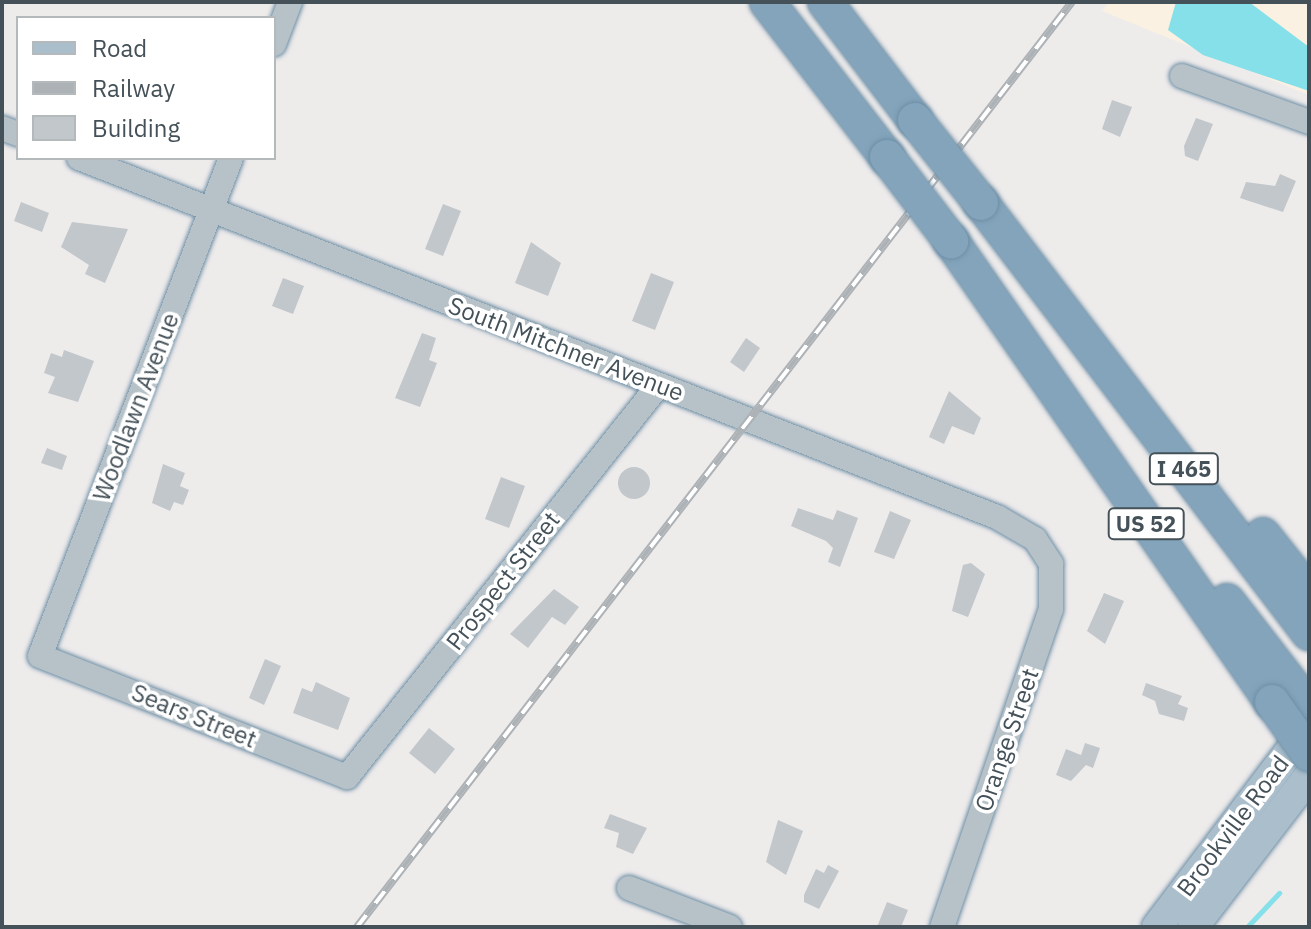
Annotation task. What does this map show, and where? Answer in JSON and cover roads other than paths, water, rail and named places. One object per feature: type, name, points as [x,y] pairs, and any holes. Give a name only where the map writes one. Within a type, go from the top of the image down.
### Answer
[{"type":"highway","name":"US 52","points":[[767,2],[951,241],[1290,697],[1309,754]]},
{"type":"highway","name":"I 465","points":[[825,2],[915,120],[1062,302],[1309,633]]},
{"type":"highway","points":[[1062,302],[1140,381],[1309,593]]},
{"type":"main road","name":"Brookville Road","points":[[1157,927],[1309,726]]},
{"type":"main road","name":"Brookville Road","points":[[1193,927],[1309,776]]},
{"type":"street","points":[[276,39],[290,2]]},
{"type":"street","points":[[1182,76],[1309,122]]},
{"type":"street","name":"South Mitchner Avenue","points":[[84,160],[997,517],[1045,552]]},
{"type":"street","name":"Woodlawn Avenue","points":[[40,656],[230,160]]},
{"type":"street","name":"Prospect Street","points":[[347,777],[658,386]]},
{"type":"street","name":"Orange Street","points":[[942,927],[1051,609],[1054,577],[1045,552]]},
{"type":"street","name":"Sears Street","points":[[40,656],[347,777]]},
{"type":"street","points":[[629,888],[730,927]]},
{"type":"water","points":[[1176,2],[1249,2],[1309,47],[1309,91],[1203,55],[1168,30]]},
{"type":"waterway","points":[[1247,927],[1279,893]]},
{"type":"railway","points":[[357,927],[1072,2]]}]
